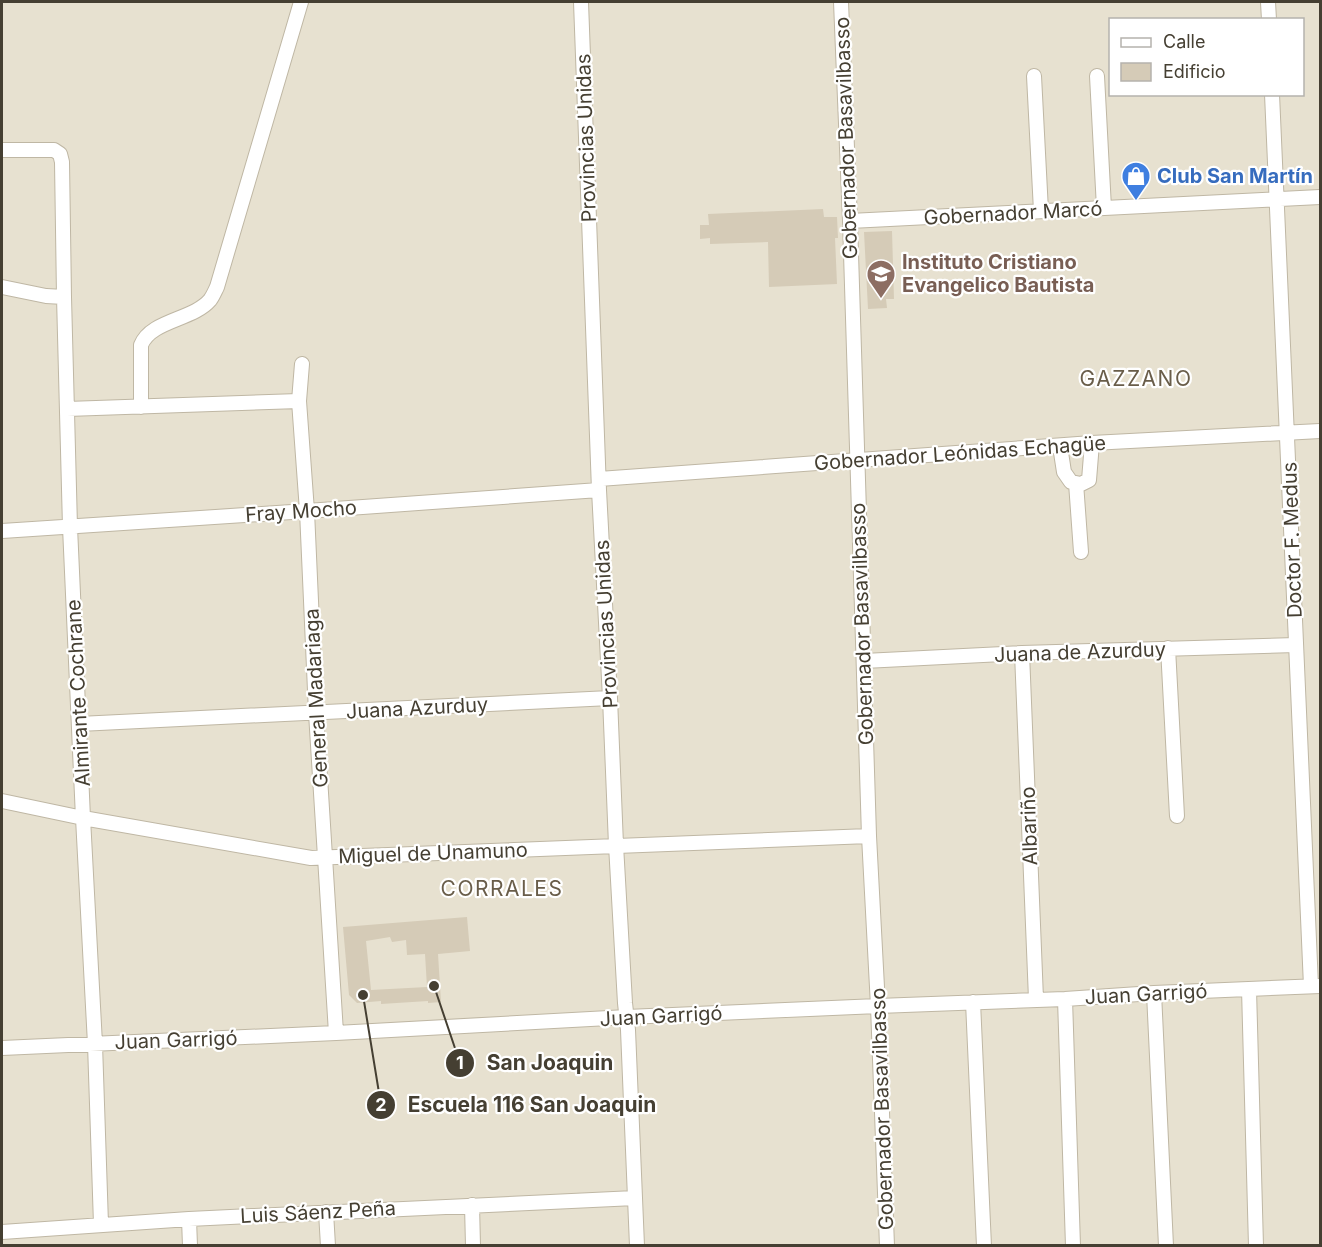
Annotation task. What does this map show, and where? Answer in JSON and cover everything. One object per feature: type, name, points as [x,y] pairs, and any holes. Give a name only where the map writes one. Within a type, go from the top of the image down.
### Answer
[{"type":"street","points":[[141,407],[141,345],[144,337],[201,307],[210,299],[217,287],[301,2]]},
{"type":"street","name":"Provincias Unidas","points":[[581,2],[599,484],[637,1245]]},
{"type":"street","name":"Gobernador Basavilbasso","points":[[841,2],[869,836],[888,1245]]},
{"type":"street","points":[[1268,2],[1269,18]]},
{"type":"street","points":[[1034,76],[1041,211]]},
{"type":"street","points":[[1097,76],[1104,208]]},
{"type":"street","name":"Doctor F. Medus","points":[[1272,96],[1296,645],[1316,986]]},
{"type":"street","name":"Almirante Cochrane","points":[[2,150],[54,150],[60,154],[62,162],[70,526],[95,1044],[101,1224]]},
{"type":"street","name":"Gobernador Marcó","points":[[850,221],[1320,197]]},
{"type":"street","points":[[2,287],[46,296],[64,297]]},
{"type":"street","name":"General Madariaga","points":[[302,364],[299,401],[336,1033]]},
{"type":"street","points":[[68,409],[299,401]]},
{"type":"street","name":"Gobernador Leónidas Echagüe","points":[[599,484],[1092,443],[1320,431]]},
{"type":"street","points":[[1060,446],[1064,472],[1071,482],[1081,484],[1089,480],[1092,443]]},
{"type":"street","points":[[1076,483],[1081,552]]},
{"type":"street","name":"Fray Mocho","points":[[2,531],[307,511],[599,484]]},
{"type":"street","name":"Juana de Azurduy","points":[[864,661],[1022,653],[1296,645]]},
{"type":"street","points":[[1168,648],[1177,816]]},
{"type":"street","name":"Albariño","points":[[1022,653],[1036,999]]},
{"type":"street","name":"Juana Azurduy","points":[[79,724],[610,698]]},
{"type":"street","name":"Miguel de Unamuno","points":[[2,801],[83,818],[302,857],[325,858],[869,836]]},
{"type":"street","name":"Juan Garrigó","points":[[2,1048],[1316,986]]},
{"type":"street","points":[[1249,989],[1256,1245]]},
{"type":"street","points":[[1154,993],[1166,1245]]},
{"type":"street","points":[[1065,999],[1073,1245]]},
{"type":"street","points":[[973,1002],[984,1245]]},
{"type":"street","name":"Luis Sáenz Peña","points":[[2,1232],[189,1219],[635,1198]]},
{"type":"street","points":[[472,1204],[473,1245]]},
{"type":"street","points":[[327,1212],[328,1245]]},
{"type":"street","points":[[189,1219],[190,1245]]},
{"type":"shaded area","points":[[2,2],[1320,2],[1320,1245],[2,1245]]},
{"type":"building","points":[[823,209],[824,217],[837,217],[838,238],[835,238],[837,284],[769,287],[768,242],[710,244],[710,238],[700,239],[700,225],[709,225],[708,214]]},
{"type":"building","points":[[892,231],[894,299],[886,299],[887,308],[868,309],[864,232]]},
{"type":"building","points":[[467,917],[470,951],[438,954],[441,1002],[357,1003],[349,995],[343,927]],"holes":[[[390,937],[392,942],[406,940],[407,955],[425,954],[427,987],[371,990],[366,941]]]},
{"type":"place","name":"Club San Martín","points":[[1136,202]]},
{"type":"place","name":"Instituto Cristiano Evangelico Bautista","points":[[881,300]]},
{"type":"place","name":"San Joaquin","points":[[434,986]]},
{"type":"place","name":"Escuela 116 San Joaquin","points":[[363,995]]},
{"type":"district","name":"GAZZANO","points":[[1136,379]]},
{"type":"district","name":"CORRALES","points":[[502,889]]}]
